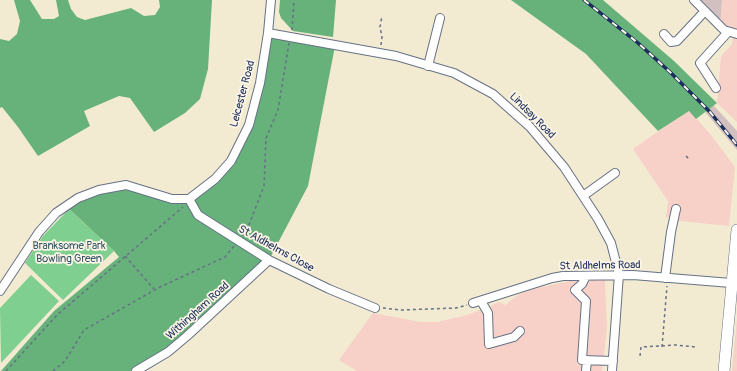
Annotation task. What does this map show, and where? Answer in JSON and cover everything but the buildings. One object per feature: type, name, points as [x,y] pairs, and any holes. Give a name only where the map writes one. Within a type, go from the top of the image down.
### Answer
[{"type":"highway","points":[[724,371],[737,230]]},
{"type":"street","name":"Leicester Road","points":[[189,199],[215,178],[231,161],[249,125],[260,83],[268,33],[271,0]]},
{"type":"street","points":[[694,0],[728,32],[737,34]]},
{"type":"street","points":[[664,34],[672,42],[677,42],[705,11]]},
{"type":"street","points":[[428,66],[440,18]]},
{"type":"street","points":[[716,88],[700,63],[728,32]]},
{"type":"street","name":"Lindsay Road","points":[[268,33],[380,53],[454,73],[493,94],[530,127],[564,167],[611,243],[620,274],[612,371]]},
{"type":"street","points":[[583,196],[615,173]]},
{"type":"street","points":[[0,291],[39,232],[56,213],[78,198],[99,190],[126,185],[172,199],[189,199]]},
{"type":"street","name":"St Aldhelms Close","points":[[189,199],[198,215],[269,260],[364,305],[375,308]]},
{"type":"street","points":[[666,278],[671,232],[676,209]]},
{"type":"street","name":"Withingham Road","points":[[136,371],[168,352],[269,260]]},
{"type":"street","name":"St Aldhelms Road","points":[[477,302],[552,278],[620,274],[731,283]]},
{"type":"street","points":[[586,276],[582,284],[576,290],[586,301],[582,360],[613,361]]},
{"type":"street","points":[[477,302],[488,314],[489,344],[503,341],[514,336],[520,331]]},
{"type":"street","points":[[586,371],[587,360]]},
{"type":"path","points":[[53,371],[65,361],[84,330],[154,290],[225,257],[247,230],[264,186],[266,138],[278,110],[294,18],[294,0]]},
{"type":"path","points":[[380,53],[382,37],[380,27],[382,16]]},
{"type":"path","points":[[686,156],[689,159]]},
{"type":"path","points":[[6,371],[58,314],[180,211],[189,199]]},
{"type":"path","points":[[125,256],[154,290]]},
{"type":"path","points":[[662,347],[666,278]]},
{"type":"path","points":[[375,308],[401,310],[456,308],[477,302]]},
{"type":"path","points":[[640,356],[642,347],[676,345],[696,347]]},
{"type":"shaded area","points":[[694,0],[722,0],[720,26]]},
{"type":"shaded area","points":[[722,0],[737,0],[737,122],[717,103],[721,56],[732,44],[733,33],[720,26]]},
{"type":"shaded area","points":[[706,97],[737,131],[737,150],[701,107]]},
{"type":"shaded area","points":[[689,110],[711,135],[735,167],[729,226],[680,221],[666,217],[668,201],[633,149]]},
{"type":"shaded area","points":[[580,279],[582,284],[591,280],[605,280],[607,328],[602,371],[357,371],[339,360],[373,313],[420,322],[437,322],[467,315],[480,310],[484,315],[492,312],[490,306],[499,302],[505,305],[518,295],[533,289]]},
{"type":"shaded area","points":[[737,319],[737,371],[732,371],[734,348]]},
{"type":"green space","points":[[14,0],[30,0],[42,19],[54,19],[59,16],[56,0],[68,0],[71,9],[77,17],[85,20],[131,8],[144,16],[155,15],[160,7],[159,0],[212,0],[208,69],[200,99],[185,113],[154,132],[130,98],[119,96],[84,111],[90,126],[38,156],[18,127],[2,107],[0,108],[0,39],[9,41],[17,34],[20,21]]},
{"type":"green space","points":[[280,0],[336,0],[333,37],[293,31],[281,18],[279,12]]},
{"type":"green space","points":[[511,0],[603,0],[674,61],[717,103],[696,119],[689,111],[658,131],[586,54]]},
{"type":"green space","points":[[268,33],[335,46],[308,186],[269,260],[187,336],[136,371],[1,371],[54,311],[119,257],[66,206],[78,198],[126,185],[189,199],[215,179],[249,125]]},
{"type":"green space","name":"Branksome Park Bowling Green","points":[[69,209],[114,251],[63,300],[25,263],[43,236]]},
{"type":"green space","points":[[31,275],[59,301],[1,363],[0,308]]},
{"type":"railway","points":[[584,0],[638,43],[670,72],[710,112],[737,145]]}]
